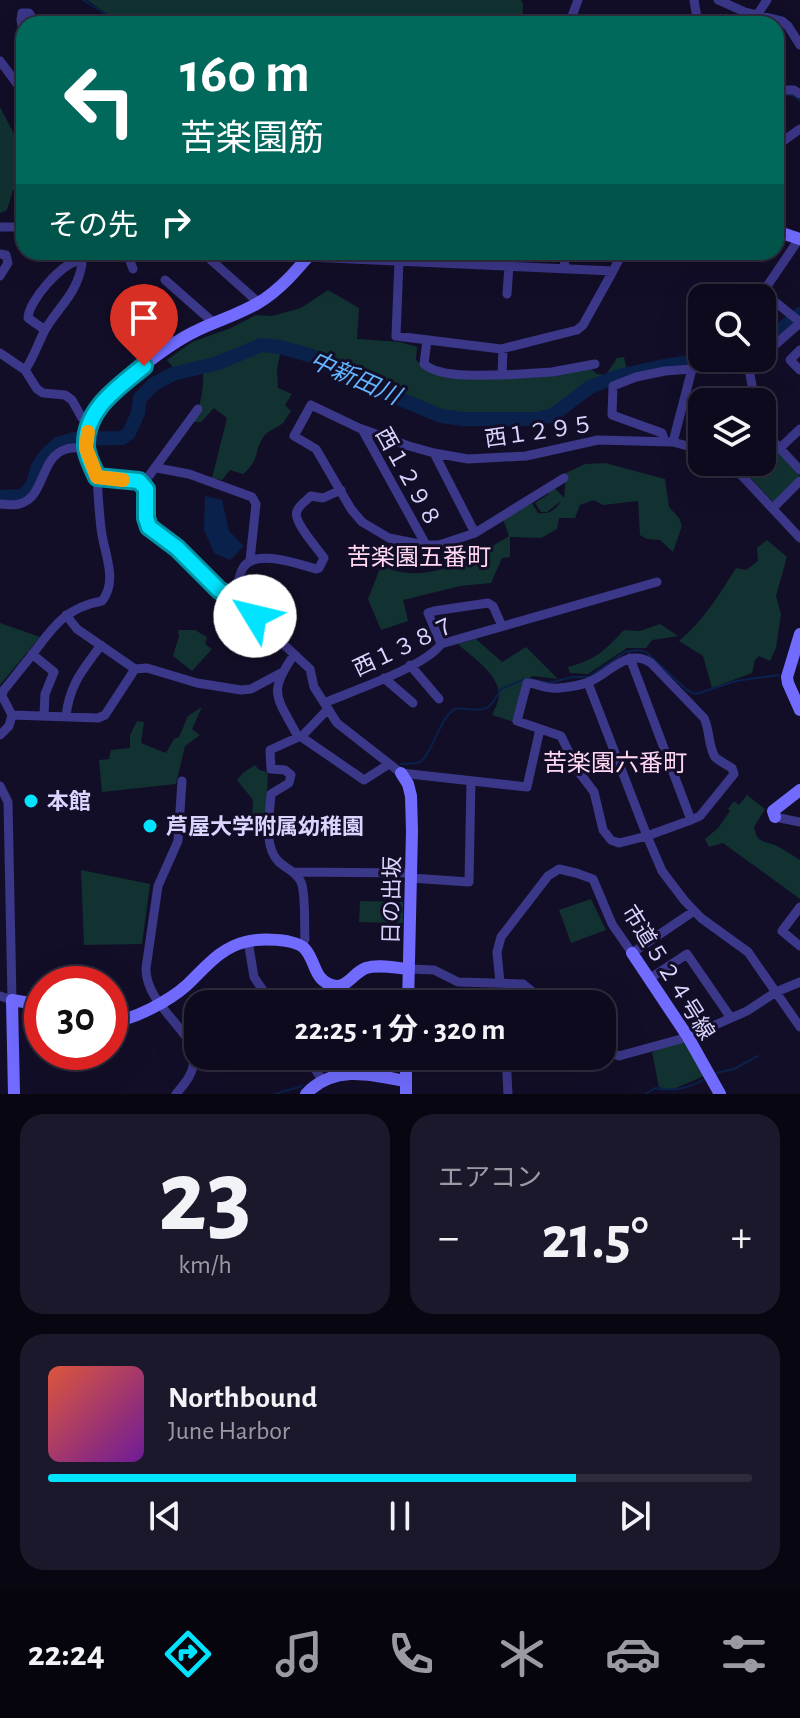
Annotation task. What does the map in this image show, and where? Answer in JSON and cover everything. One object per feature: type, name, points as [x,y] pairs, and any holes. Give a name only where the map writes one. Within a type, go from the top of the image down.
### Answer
[{"type":"street","points":[[718,0],[741,4]]},
{"type":"street","points":[[784,23],[800,45]]},
{"type":"street","points":[[0,61],[16,82]]},
{"type":"street","points":[[776,344],[800,323],[763,292],[800,239]]},
{"type":"street","points":[[0,254],[6,255],[8,263],[0,276]]},
{"type":"street","points":[[130,260],[133,269]]},
{"type":"street","points":[[211,260],[259,303]]},
{"type":"street","points":[[0,504],[20,505],[32,497],[54,455],[87,437],[96,410],[144,366],[195,331],[259,303],[301,260]]},
{"type":"street","points":[[399,260],[396,336],[503,349],[577,330],[583,325],[619,260]]},
{"type":"street","points":[[459,260],[613,271]]},
{"type":"street","points":[[502,260],[507,294]]},
{"type":"street","points":[[564,268],[565,260]]},
{"type":"street","points":[[25,370],[45,330],[79,281],[82,264],[79,261],[72,261],[47,284],[27,313],[28,318],[45,330]]},
{"type":"street","points":[[165,280],[214,323]]},
{"type":"street","points":[[130,307],[175,343]]},
{"type":"street","points":[[427,340],[424,364],[431,370],[502,375],[552,372],[595,364]]},
{"type":"street","points":[[502,375],[503,349]]},
{"type":"street","points":[[800,350],[790,360],[800,370]]},
{"type":"street","points":[[0,353],[25,370],[43,393],[65,395],[72,400],[82,418],[97,477],[101,532],[108,556],[108,590],[102,601],[86,603],[66,615],[46,635],[3,691],[2,696],[12,715],[9,726],[0,735]]},
{"type":"street","points":[[688,369],[636,377],[613,386],[612,415],[662,433],[669,442],[688,447]]},
{"type":"street","points":[[669,442],[691,372]]},
{"type":"street","name":"西１２９５","points":[[564,478],[475,533],[439,545],[426,545],[389,538],[362,522],[316,449],[294,436],[311,405],[359,428],[409,446],[468,459],[526,456],[598,440],[669,442]]},
{"type":"street","points":[[143,484],[198,409]]},
{"type":"street","name":"西１２９８","points":[[359,428],[426,545]]},
{"type":"street","points":[[780,448],[800,429]]},
{"type":"street","points":[[776,444],[800,470]]},
{"type":"street","points":[[434,453],[475,533]]},
{"type":"street","points":[[157,468],[189,474],[252,497],[256,504],[250,560]]},
{"type":"street","points":[[742,476],[800,538]]},
{"type":"street","points":[[97,477],[143,484],[149,527],[177,548],[219,590],[235,599],[310,669],[314,687],[337,723],[401,773],[527,787],[540,729]]},
{"type":"street","points":[[773,508],[800,481]]},
{"type":"street","points":[[235,599],[242,568],[250,560],[285,560],[319,568],[324,558],[295,516],[311,496],[323,498],[341,490]]},
{"type":"street","name":"西１３８７","points":[[325,706],[437,651],[441,644],[657,582]]},
{"type":"street","points":[[441,644],[428,613],[434,611],[488,603],[493,606],[502,626]]},
{"type":"street","points":[[66,615],[77,629],[135,669],[147,668],[197,683],[241,690],[251,689],[281,673]]},
{"type":"street","points":[[800,634],[787,677],[788,683],[796,691],[800,710]]},
{"type":"street","points":[[66,716],[73,685],[101,645]]},
{"type":"street","points":[[32,654],[54,672],[45,694],[44,715]]},
{"type":"street","points":[[294,655],[281,673],[276,695],[299,737],[364,780],[389,764]]},
{"type":"street","points":[[643,657],[704,718],[716,758],[732,768],[734,774],[700,816],[647,836],[619,843],[611,840],[603,830],[594,792],[578,771],[561,736],[517,721],[527,683],[551,688],[588,683],[630,658],[643,657]]},
{"type":"street","points":[[630,658],[691,820]]},
{"type":"street","points":[[410,665],[439,699]]},
{"type":"street","points":[[12,715],[98,718],[105,715],[135,669]]},
{"type":"street","points":[[384,678],[413,703]]},
{"type":"street","points":[[588,683],[662,871],[694,911],[748,952],[800,1027]]},
{"type":"street","points":[[302,946],[305,939],[302,883],[294,872],[279,862],[269,840],[271,794],[289,783],[291,775],[285,770],[271,769],[270,750],[299,737],[321,717],[325,706]]},
{"type":"street","name":"日の出坂","points":[[401,773],[411,796],[408,990]]},
{"type":"street","points":[[176,1094],[189,1078],[195,1059],[191,1044],[159,1004],[146,978],[146,968],[158,886],[178,841],[182,781]]},
{"type":"street","points":[[294,872],[411,876],[469,882],[471,781]]},
{"type":"street","points":[[0,786],[8,802],[4,844],[6,998],[14,1094]]},
{"type":"street","points":[[800,790],[773,811],[775,817],[800,822]]},
{"type":"street","name":"市道５２４号線","points":[[501,982],[497,952],[501,937],[548,876],[559,869],[593,879],[612,924],[688,1037],[720,1094]]},
{"type":"street","points":[[800,907],[782,931],[800,946]]},
{"type":"street","points":[[632,953],[694,911]]},
{"type":"street","points":[[128,1018],[159,1004],[184,987],[217,954],[248,941],[277,940],[302,946],[321,979],[339,987],[369,967],[434,970],[458,982],[523,984],[530,990]]},
{"type":"street","points":[[248,941],[254,977],[263,990]]},
{"type":"street","points":[[649,979],[687,954],[731,1018]]},
{"type":"street","points":[[501,982],[501,990]]},
{"type":"street","points":[[616,1055],[688,1037],[747,1011],[776,992],[800,982]]},
{"type":"street","points":[[0,1071],[14,1070]]},
{"type":"street","points":[[316,1070],[322,1080]]},
{"type":"street","points":[[507,1070],[508,1094]]},
{"type":"street","points":[[306,1094],[322,1080],[340,1074],[380,1076],[405,1088]]},
{"type":"green space","points":[[87,0],[521,0],[523,4],[522,16],[110,16]]},
{"type":"green space","points":[[0,107],[16,138],[16,189],[13,190],[7,210],[0,213]]},
{"type":"green space","points":[[328,290],[359,308],[357,339],[400,342],[417,347],[416,360],[432,372],[466,376],[588,366],[597,374],[606,375],[617,358],[624,357],[627,371],[585,384],[549,413],[470,415],[438,410],[392,392],[350,383],[330,374],[310,350],[269,344],[266,351],[280,354],[278,388],[292,394],[285,405],[291,411],[283,423],[264,436],[254,460],[243,474],[230,470],[222,480],[212,478],[227,418],[214,408],[201,422],[194,422],[202,396],[203,369],[174,369],[167,360],[192,342],[256,315],[272,316],[301,308]]},
{"type":"green space","points":[[776,450],[799,475],[799,479],[776,501],[772,501],[749,476],[776,476]]},
{"type":"green space","points":[[605,463],[665,479],[669,507],[682,526],[673,552],[660,540],[640,535],[638,501],[603,505],[594,500],[580,505],[575,518],[559,518],[557,529],[541,538],[510,537],[510,557],[502,558],[491,583],[460,586],[403,600],[408,621],[381,630],[368,599],[381,566],[398,571],[431,572],[479,554],[509,536],[503,519],[532,503],[538,513],[549,512],[554,509],[561,501],[547,512],[541,512],[535,503],[549,494],[547,490],[553,486],[564,498],[566,473],[585,464]]},
{"type":"green space","points":[[767,540],[787,557],[776,596],[781,614],[776,648],[770,661],[759,656],[755,660],[752,673],[712,688],[703,656],[679,641],[703,616],[736,568],[746,570],[758,561],[757,548]]},
{"type":"green space","points":[[0,623],[40,637],[0,685]]},
{"type":"green space","points":[[660,624],[678,636],[652,640],[646,648],[627,648],[588,674],[570,673],[568,667],[599,653],[624,630],[640,631]]},
{"type":"green space","points":[[178,630],[195,630],[207,637],[205,644],[212,649],[192,671],[173,656]]},
{"type":"green space","points":[[476,639],[502,662],[526,647],[558,679],[533,676],[522,683],[514,722],[492,715],[499,696],[495,681],[458,644]]},
{"type":"green space","points":[[202,707],[192,729],[200,735],[185,746],[176,784],[102,792],[99,760],[109,759],[111,750],[130,748],[130,735],[137,721],[144,722],[141,743],[166,753],[174,739],[179,737],[188,716]]},
{"type":"green space","points":[[255,765],[259,770],[268,772],[266,818],[252,818],[253,800],[237,780]]},
{"type":"green space","points":[[747,795],[765,809],[754,827],[759,839],[800,860],[800,899],[723,843],[709,847],[705,839],[718,828],[734,801],[739,805]]},
{"type":"green space","points":[[81,870],[150,884],[142,944],[84,945]]},
{"type":"green space","points":[[591,899],[606,930],[571,943],[559,910]]},
{"type":"green space","points":[[360,901],[403,902],[403,923],[359,922]]},
{"type":"green space","points":[[681,1041],[686,1043],[704,1076],[671,1090],[659,1087],[652,1052]]},
{"type":"water","points":[[205,496],[222,500],[229,531],[244,546],[230,560],[214,553],[204,530]]},
{"type":"waterway","points":[[83,0],[109,16]]},
{"type":"waterway","points":[[784,95],[800,101]]},
{"type":"waterway","name":"中新田川","points":[[776,333],[800,314]]},
{"type":"waterway","name":"中新田川","points":[[0,497],[22,496],[28,491],[38,467],[58,444],[74,439],[122,438],[129,433],[138,413],[140,398],[154,384],[173,374],[218,363],[261,345],[312,356],[345,375],[393,396],[441,416],[463,419],[537,419],[553,415],[590,387],[619,376],[688,362]]},
{"type":"waterway","points":[[530,679],[549,683],[572,677],[589,677],[625,652],[638,650],[646,652],[687,690],[696,694],[736,681],[779,675]]},
{"type":"waterway","points":[[401,764],[418,763],[424,759],[445,719],[455,709],[485,708],[492,704],[501,689],[523,680]]},
{"type":"waterway","points":[[716,1073],[734,1069],[758,1056]]},
{"type":"waterway","points":[[645,1094],[655,1088],[682,1088],[707,1078]]},
{"type":"waterway","points":[[275,1094],[302,1086]]},
{"type":"slow traffic","points":[[88,432],[86,448],[97,477],[123,480]]},
{"type":"place","name":"本館","points":[[31,801]]},
{"type":"place","name":"芦屋大学附属幼稚園","points":[[150,826]]},
{"type":"district","name":"苦楽園五番町","points":[[419,557]]},
{"type":"district","name":"苦楽園六番町","points":[[615,763]]},
{"type":"route","points":[[144,366],[104,400],[90,421],[86,448],[91,464],[97,477],[143,484],[149,527],[197,566],[219,590],[255,616]]}]
